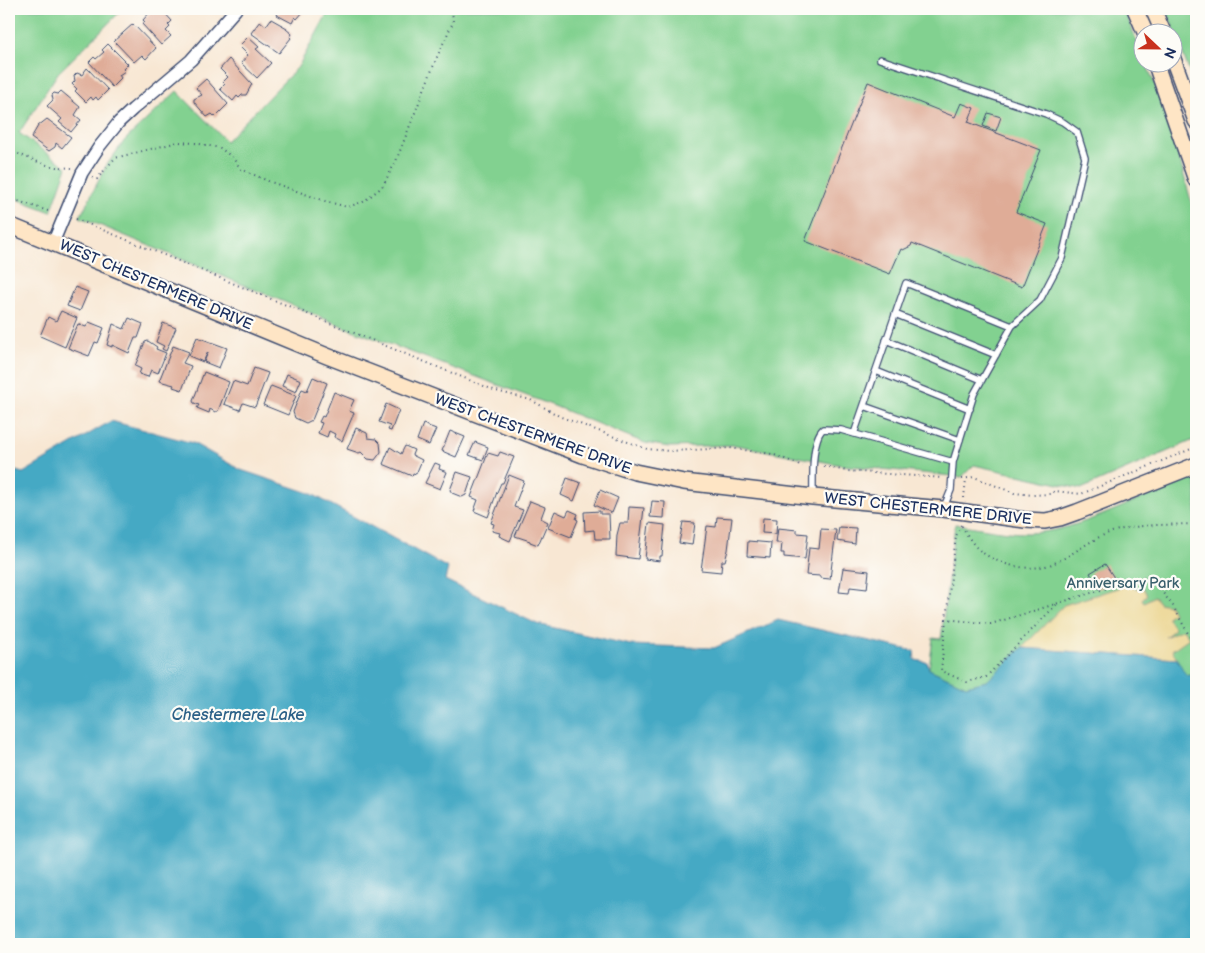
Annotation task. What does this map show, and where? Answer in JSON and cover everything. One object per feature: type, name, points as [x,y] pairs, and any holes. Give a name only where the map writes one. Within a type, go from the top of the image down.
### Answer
[{"type":"street","points":[[54,243],[82,173],[98,147],[119,122],[191,60],[236,9]]},
{"type":"street","points":[[1136,9],[1141,22]]},
{"type":"street","points":[[1153,9],[1159,22]]},
{"type":"street","points":[[1158,72],[1196,180]]},
{"type":"street","points":[[1178,72],[1196,121]]},
{"type":"street","name":"WEST CHESTERMERE DRIVE","points":[[9,225],[327,356],[583,455],[635,472],[684,482],[1045,521],[1077,512],[1196,465]]},
{"type":"lane","points":[[880,59],[1046,114],[1063,122],[1077,132],[1082,142],[1085,158],[1062,258],[1040,300],[1012,326],[974,394],[954,462],[951,490],[943,509]]},
{"type":"lane","points":[[854,434],[906,282],[1012,326]]},
{"type":"lane","points":[[895,314],[996,355]]},
{"type":"lane","points":[[886,340],[982,380]]},
{"type":"lane","points":[[876,371],[970,409]]},
{"type":"lane","points":[[864,406],[960,440]]},
{"type":"lane","points":[[813,497],[813,466],[818,433],[823,429],[841,430],[954,462]]},
{"type":"path","points":[[9,150],[43,164],[56,167],[70,167],[97,179],[115,158],[178,142],[195,143],[220,148],[232,157],[241,169],[296,192],[347,207],[363,202],[382,187],[396,161],[437,57],[453,22],[452,9]]},
{"type":"path","points":[[9,198],[51,212]]},
{"type":"path","points":[[76,219],[496,391],[531,400],[561,416],[648,448],[669,451],[730,448],[772,454],[803,466]]},
{"type":"path","points":[[962,479],[974,477],[1014,494],[1050,494],[1055,491],[1081,494],[1196,447]]},
{"type":"path","points":[[824,466],[847,471],[944,478]]},
{"type":"path","points":[[964,498],[966,479]]},
{"type":"path","points":[[1057,604],[986,678],[967,682],[940,671],[956,536],[961,525],[977,548],[990,556],[1008,565],[1034,567],[1051,564],[1109,532],[1143,526],[1192,524],[1196,522]]},
{"type":"path","points":[[1192,524],[1196,526]]},
{"type":"path","points":[[946,619],[991,624],[1149,575],[1173,606],[1196,648]]},
{"type":"green space","points":[[9,9],[123,9],[58,73],[19,133],[67,167],[51,212],[9,196]]},
{"type":"green space","points":[[330,9],[1124,9],[1132,29],[1132,72],[1150,72],[1178,154],[1196,219],[1196,439],[1081,489],[974,465],[962,477],[841,465],[736,445],[669,447],[645,443],[554,406],[347,328],[80,217],[106,166],[125,140],[177,91],[226,141],[298,67]]},
{"type":"green space","points":[[1166,9],[1196,9],[1196,89],[1182,52],[1182,22],[1171,22]]},
{"type":"green space","name":"Anniversary Park","points":[[1196,476],[1196,676],[1022,648],[987,681],[966,686],[929,669],[933,638],[941,639],[955,524],[1018,533],[1047,531],[1069,526],[1112,511]]},
{"type":"sand","points":[[1130,584],[1136,589],[1142,586],[1147,595],[1142,599],[1144,602],[1154,596],[1159,603],[1169,605],[1173,613],[1167,617],[1175,629],[1165,637],[1183,629],[1189,638],[1172,650],[1177,659],[1022,648],[1064,605]]},
{"type":"water","name":"Chestermere Lake","points":[[111,421],[193,443],[241,470],[310,493],[448,568],[445,580],[537,624],[631,645],[714,648],[778,620],[914,651],[915,660],[927,662],[929,669],[966,686],[987,681],[1022,648],[1177,659],[1186,675],[1196,676],[1196,944],[9,944],[9,469],[23,473]]},
{"type":"building","points":[[157,9],[161,9],[172,21],[166,31],[171,36],[161,45],[142,24],[145,22],[143,20],[152,10],[154,12]]},
{"type":"building","points":[[280,9],[303,9],[304,11],[297,19],[295,17],[292,23],[277,15]]},
{"type":"building","points":[[271,19],[287,28],[292,34],[279,53],[251,33],[260,21],[266,26]]},
{"type":"building","points":[[133,24],[156,48],[146,59],[142,55],[134,62],[114,41]]},
{"type":"building","points":[[248,37],[259,47],[256,49],[271,63],[257,78],[241,63],[248,55],[239,46]]},
{"type":"building","points":[[108,44],[128,64],[123,69],[125,71],[119,75],[121,78],[112,87],[89,62],[104,52],[102,50]]},
{"type":"building","points":[[229,59],[252,84],[246,95],[242,95],[239,98],[237,96],[233,101],[220,89],[228,77],[220,69]]},
{"type":"building","points":[[87,68],[108,90],[98,100],[96,97],[93,100],[91,97],[86,102],[75,91],[77,89],[72,84],[75,81],[74,76],[77,73],[82,75]]},
{"type":"building","points":[[206,79],[228,104],[215,117],[212,114],[207,117],[194,102],[194,99],[202,95],[196,88]]},
{"type":"building","points":[[868,82],[955,117],[961,103],[974,108],[968,122],[1041,150],[1016,212],[1047,224],[1022,287],[912,243],[911,246],[903,250],[901,249],[890,274],[805,241]]},
{"type":"building","points":[[61,91],[80,107],[75,115],[81,120],[71,132],[59,122],[62,119],[47,106],[53,100],[52,95],[54,93],[58,94]]},
{"type":"building","points":[[988,113],[1001,117],[996,131],[983,126]]},
{"type":"building","points":[[47,119],[71,137],[62,148],[56,143],[55,147],[49,151],[31,138],[38,126]]},
{"type":"building","points":[[75,287],[88,292],[80,311],[67,306]]},
{"type":"building","points":[[61,311],[77,318],[65,347],[40,336],[48,317],[56,321]]},
{"type":"building","points":[[129,318],[143,324],[138,338],[135,338],[129,353],[112,345],[112,347],[107,345],[113,324],[124,329]]},
{"type":"building","points":[[89,322],[104,328],[98,343],[95,342],[89,356],[68,348],[78,324],[86,327]]},
{"type":"building","points":[[163,323],[176,328],[166,351],[162,349],[164,346],[156,342]]},
{"type":"building","points":[[197,337],[227,348],[219,368],[204,362],[208,352],[203,362],[189,356]]},
{"type":"building","points":[[148,341],[157,347],[156,349],[166,353],[158,373],[151,370],[148,377],[139,374],[141,369],[135,366],[145,342]]},
{"type":"building","points":[[173,346],[189,352],[183,363],[191,366],[182,390],[173,387],[174,385],[159,381]]},
{"type":"building","points":[[254,368],[268,373],[255,407],[243,403],[240,410],[224,404],[233,381],[247,386]]},
{"type":"building","points":[[204,372],[229,382],[218,411],[215,412],[210,409],[209,413],[197,408],[199,405],[193,401]]},
{"type":"building","points":[[287,374],[301,380],[296,392],[282,386]]},
{"type":"building","points":[[313,377],[327,383],[312,420],[306,423],[295,418],[293,412],[302,389],[307,391]]},
{"type":"building","points":[[271,386],[296,396],[288,415],[263,405]]},
{"type":"building","points":[[334,392],[354,400],[349,411],[354,413],[342,441],[334,437],[335,434],[329,431],[327,437],[318,433],[322,423],[319,422],[322,416],[324,417]]},
{"type":"building","points":[[386,404],[399,410],[391,431],[388,430],[390,426],[379,422]]},
{"type":"building","points":[[423,424],[436,429],[429,445],[417,440]]},
{"type":"building","points":[[356,428],[367,433],[368,438],[376,439],[380,443],[381,452],[375,460],[368,459],[361,452],[347,449]]},
{"type":"building","points":[[450,431],[465,437],[456,457],[442,451]]},
{"type":"building","points":[[475,442],[488,447],[483,460],[469,455]]},
{"type":"building","points":[[405,446],[414,450],[412,455],[422,460],[416,474],[413,473],[412,476],[383,464],[390,447],[401,454]]},
{"type":"building","points":[[500,452],[514,457],[497,492],[488,517],[474,511],[478,500],[471,497],[488,453],[498,456]]},
{"type":"building","points":[[435,463],[440,465],[439,469],[447,472],[440,489],[425,483]]},
{"type":"building","points":[[457,472],[472,477],[466,495],[462,497],[452,493],[450,490]]},
{"type":"building","points":[[509,475],[524,481],[514,507],[523,510],[510,541],[499,536],[500,533],[492,531],[494,524],[491,523]]},
{"type":"building","points":[[567,478],[581,483],[574,501],[561,495]]},
{"type":"building","points":[[600,490],[618,498],[612,513],[594,505]]},
{"type":"building","points":[[530,501],[545,507],[540,518],[548,522],[538,545],[515,536]]},
{"type":"building","points":[[652,501],[665,502],[664,518],[650,517]]},
{"type":"building","points":[[629,507],[644,508],[638,559],[616,556],[617,535],[620,523],[628,523]]},
{"type":"building","points":[[569,510],[578,514],[576,519],[578,520],[571,537],[548,528],[555,511],[566,516]]},
{"type":"building","points":[[600,511],[600,514],[609,514],[610,539],[595,539],[594,530],[585,531],[584,512]]},
{"type":"building","points":[[717,517],[732,518],[725,561],[722,561],[721,572],[701,570],[707,526],[716,527]]},
{"type":"building","points":[[763,518],[777,519],[776,534],[762,533]]},
{"type":"building","points":[[683,522],[695,523],[692,545],[679,543]]},
{"type":"building","points":[[649,523],[665,525],[660,561],[645,559]]},
{"type":"building","points":[[839,527],[856,528],[855,544],[837,541]]},
{"type":"building","points":[[778,528],[797,530],[797,533],[808,534],[805,559],[784,557],[784,553],[781,553],[782,543],[776,543]]},
{"type":"building","points":[[821,529],[836,530],[830,579],[806,575],[809,548],[819,549]]},
{"type":"building","points":[[748,541],[771,543],[770,558],[747,556]]},
{"type":"building","points":[[1105,564],[1115,579],[1099,589],[1090,573]]},
{"type":"building","points":[[843,568],[869,571],[867,589],[850,587],[849,593],[839,592]]}]
